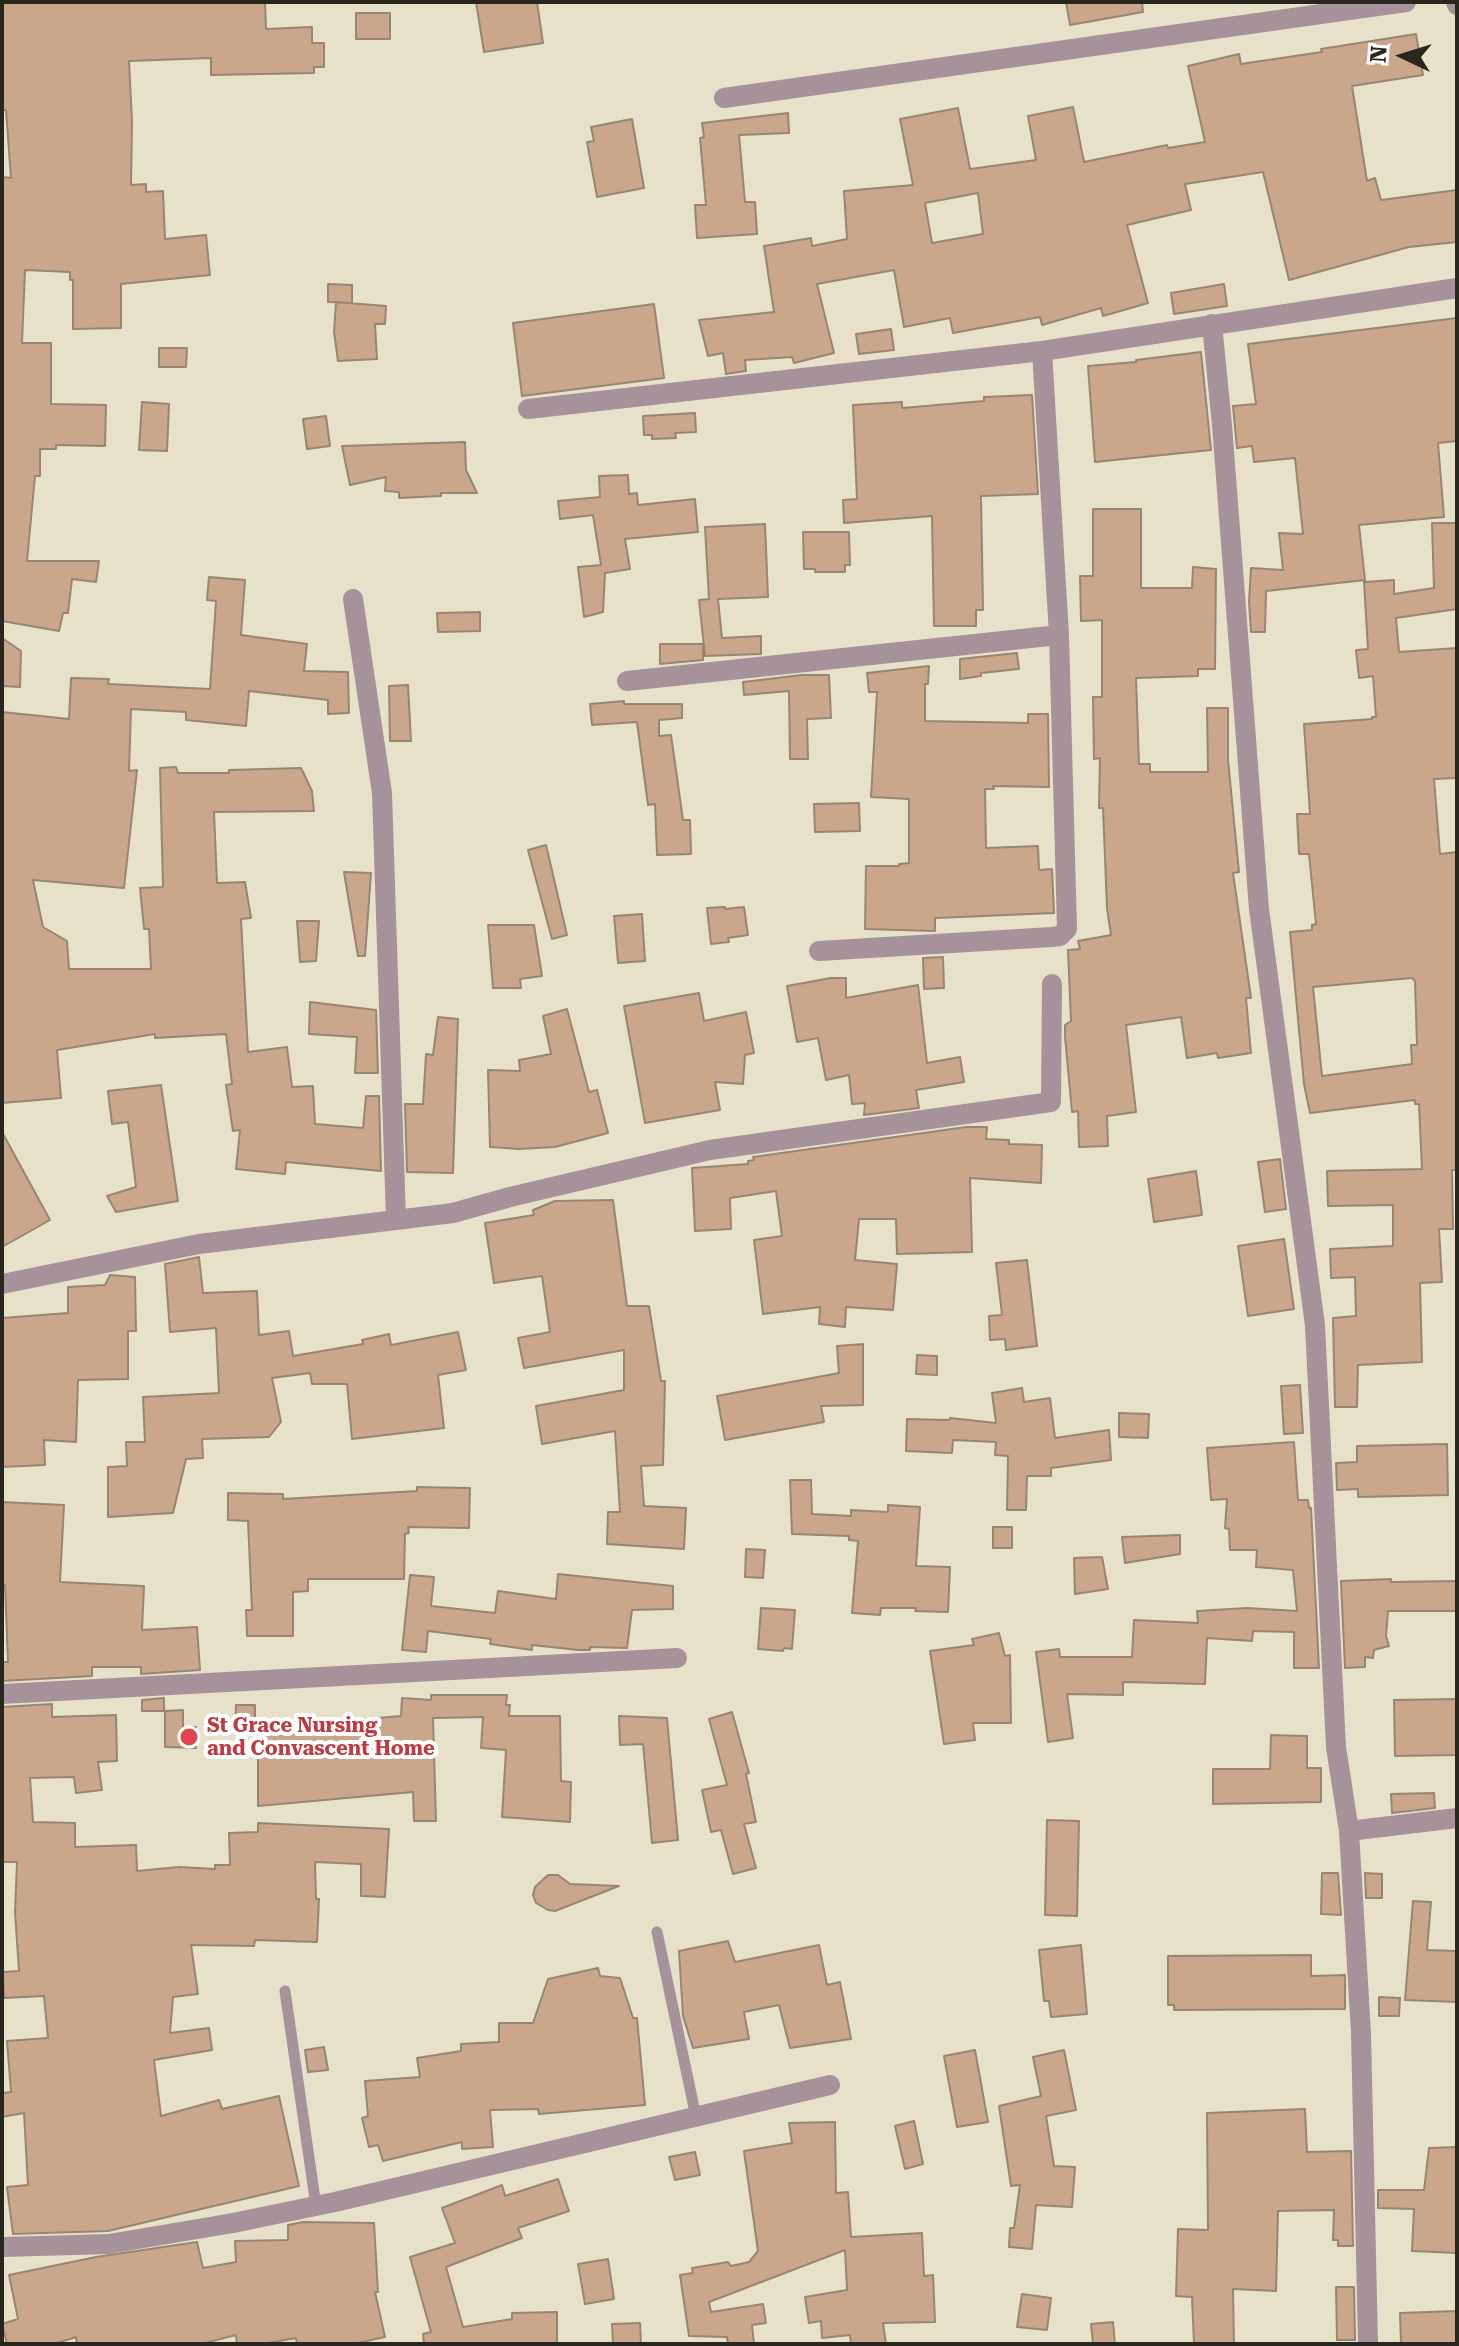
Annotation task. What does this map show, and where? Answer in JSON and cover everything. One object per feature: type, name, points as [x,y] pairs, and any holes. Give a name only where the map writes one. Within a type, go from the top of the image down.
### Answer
[{"type":"street","points":[[724,98],[1406,2]]},
{"type":"street","points":[[528,409],[1042,351],[1457,288]]},
{"type":"street","points":[[1212,324],[1259,909],[1315,1325],[1336,1747],[1349,1831],[1361,2033],[1368,2344]]},
{"type":"street","points":[[819,951],[1052,937],[1060,936],[1067,929],[1059,635],[1042,351]]},
{"type":"street","points":[[353,599],[382,793],[396,1220]]},
{"type":"street","points":[[627,681],[1059,635]]},
{"type":"street","points":[[2,1284],[199,1244],[453,1213],[710,1150],[1051,1102],[1052,984]]},
{"type":"street","points":[[2,1694],[677,1658]]},
{"type":"street","points":[[1349,1831],[1457,1818]]},
{"type":"street","points":[[2,2247],[109,2244],[316,2206],[830,2085]]},
{"type":"lane","points":[[657,1932],[696,2117]]},
{"type":"lane","points":[[285,1991],[316,2206]]},
{"type":"building","points":[[2,2],[265,2],[266,29],[312,27],[312,43],[324,43],[324,67],[314,67],[314,73],[211,75],[211,58],[129,61],[131,185],[146,184],[146,192],[163,191],[165,239],[206,235],[210,275],[121,284],[121,328],[73,329],[73,280],[70,280],[70,272],[25,270],[22,343],[51,343],[51,404],[106,405],[105,446],[56,445],[56,449],[40,449],[40,476],[35,476],[27,561],[99,561],[96,582],[72,579],[68,613],[63,613],[59,631],[2,621],[2,177],[11,178],[6,110],[2,110]]},
{"type":"building","points":[[476,2],[537,2],[543,43],[484,52]]},
{"type":"building","points":[[1066,2],[1142,2],[1143,12],[1070,25]]},
{"type":"building","points":[[356,13],[390,13],[390,39],[356,39]]},
{"type":"building","points":[[1416,34],[1423,75],[1352,86],[1367,181],[1375,178],[1381,200],[1457,190],[1457,242],[1409,247],[1289,280],[1263,172],[1185,184],[1191,210],[1127,225],[1148,303],[1103,316],[1101,308],[1042,325],[1040,317],[953,333],[950,318],[904,327],[894,270],[817,284],[834,353],[794,363],[792,357],[745,360],[746,371],[726,374],[723,353],[708,356],[699,320],[774,312],[764,246],[811,238],[812,246],[847,239],[844,191],[913,185],[900,119],[958,108],[970,169],[1036,160],[1028,116],[1073,107],[1084,162],[1167,145],[1168,148],[1205,142],[1188,66],[1239,54],[1241,64],[1322,52],[1321,49]],"holes":[[[978,193],[983,234],[932,243],[925,203]]]},
{"type":"building","points":[[788,113],[789,133],[739,135],[745,202],[755,202],[757,234],[697,238],[695,205],[706,205],[700,138],[704,137],[702,123]]},
{"type":"building","points":[[632,119],[644,188],[597,197],[587,142],[594,141],[591,127]]},
{"type":"building","points":[[328,284],[352,285],[352,303],[328,302]]},
{"type":"building","points":[[1224,284],[1227,306],[1174,314],[1171,293]]},
{"type":"building","points":[[336,302],[386,306],[385,324],[375,324],[377,359],[338,361],[334,332]]},
{"type":"building","points":[[654,304],[664,378],[522,396],[513,323]]},
{"type":"building","points":[[1457,318],[1457,441],[1438,443],[1444,517],[1359,525],[1365,580],[1266,591],[1265,632],[1251,632],[1251,568],[1283,570],[1279,533],[1303,534],[1295,458],[1254,462],[1252,446],[1237,448],[1233,406],[1256,404],[1248,344]]},
{"type":"building","points":[[891,329],[894,350],[859,354],[856,334]]},
{"type":"building","points":[[159,348],[187,348],[186,367],[159,367]]},
{"type":"building","points":[[1201,352],[1211,450],[1095,462],[1088,366]]},
{"type":"building","points":[[1032,395],[1038,494],[981,496],[983,610],[976,610],[976,626],[934,626],[932,516],[844,523],[843,500],[857,499],[853,405],[902,402],[902,408],[984,401],[984,397]]},
{"type":"building","points":[[142,402],[169,404],[167,451],[139,450]]},
{"type":"building","points":[[695,413],[696,432],[675,433],[676,438],[652,439],[652,435],[644,435],[643,416]]},
{"type":"building","points":[[326,416],[330,446],[307,449],[303,419]]},
{"type":"building","points":[[465,442],[466,470],[477,493],[399,498],[399,492],[385,491],[386,477],[350,485],[342,446]]},
{"type":"building","points":[[628,475],[629,494],[637,493],[638,505],[695,499],[698,532],[625,539],[630,569],[605,573],[603,612],[584,617],[578,567],[601,565],[593,515],[560,519],[558,501],[600,497],[599,476]]},
{"type":"building","points":[[1093,509],[1141,509],[1141,588],[1192,588],[1193,567],[1216,569],[1215,669],[1198,669],[1198,676],[1136,678],[1139,764],[1150,764],[1150,772],[1208,772],[1207,708],[1228,708],[1228,760],[1239,872],[1233,873],[1251,998],[1246,998],[1251,1053],[1218,1058],[1217,1053],[1187,1058],[1181,1017],[1126,1025],[1136,1112],[1107,1116],[1108,1146],[1079,1147],[1078,1111],[1072,1112],[1065,1037],[1065,1025],[1071,1021],[1068,950],[1080,949],[1078,941],[1111,935],[1103,808],[1099,808],[1100,758],[1094,759],[1093,697],[1102,697],[1102,620],[1081,621],[1080,576],[1093,576]]},
{"type":"building","points":[[1432,523],[1457,523],[1457,609],[1396,618],[1399,652],[1457,648],[1457,778],[1434,779],[1440,854],[1457,852],[1457,1170],[1452,1170],[1453,1229],[1439,1229],[1442,1282],[1420,1283],[1422,1362],[1358,1365],[1357,1407],[1335,1407],[1333,1318],[1356,1316],[1355,1277],[1331,1278],[1330,1249],[1393,1246],[1393,1205],[1328,1206],[1327,1171],[1422,1169],[1419,1104],[1415,1104],[1415,1100],[1310,1113],[1304,1084],[1290,932],[1312,930],[1312,925],[1316,924],[1309,854],[1299,854],[1297,814],[1310,814],[1304,724],[1376,717],[1373,676],[1359,678],[1356,650],[1368,649],[1364,582],[1394,580],[1394,594],[1434,588]],"holes":[[[1412,978],[1415,981],[1417,1045],[1411,1045],[1412,1064],[1322,1076],[1313,987]]]},
{"type":"building","points":[[765,524],[768,597],[718,599],[722,638],[761,636],[761,654],[705,656],[699,600],[709,599],[705,527]]},
{"type":"building","points":[[803,532],[849,532],[850,565],[845,565],[845,572],[804,569]]},
{"type":"building","points":[[209,577],[245,580],[241,635],[307,644],[304,671],[348,672],[349,713],[328,714],[328,700],[249,691],[246,726],[186,720],[186,712],[131,709],[129,771],[137,770],[124,888],[33,880],[43,927],[67,941],[69,969],[151,969],[149,929],[144,929],[140,888],[163,887],[160,768],[176,767],[178,773],[229,773],[229,770],[301,768],[312,791],[314,811],[214,812],[217,883],[245,882],[251,918],[241,919],[248,1052],[287,1047],[292,1087],[313,1086],[315,1124],[363,1128],[366,1096],[379,1096],[381,1171],[286,1162],[285,1174],[236,1169],[240,1130],[233,1131],[226,1085],[232,1084],[226,1034],[155,1038],[155,1034],[57,1050],[61,1098],[2,1103],[2,712],[69,719],[71,678],[109,679],[108,684],[210,689],[216,601],[207,600]]},
{"type":"building","points":[[480,612],[480,631],[438,632],[437,613]]},
{"type":"building","points":[[2,638],[21,651],[20,687],[2,686]]},
{"type":"building","points":[[660,644],[703,644],[703,660],[660,664]]},
{"type":"building","points":[[1017,653],[1019,669],[981,673],[981,676],[960,679],[960,659]]},
{"type":"building","points":[[929,666],[928,684],[925,684],[925,721],[1028,723],[1028,714],[1048,714],[1049,787],[993,786],[994,789],[985,789],[986,848],[1038,846],[1039,870],[1052,869],[1054,913],[935,918],[935,931],[865,929],[866,866],[909,863],[909,799],[871,797],[877,692],[869,692],[867,673]]},
{"type":"building","points":[[829,675],[831,718],[807,719],[808,759],[790,759],[789,691],[744,695],[743,682]]},
{"type":"building","points":[[408,685],[411,741],[390,741],[389,686]]},
{"type":"building","points":[[624,701],[624,704],[682,704],[682,718],[659,720],[659,736],[671,735],[683,820],[690,820],[691,854],[657,855],[655,804],[648,805],[637,722],[592,725],[590,704]]},
{"type":"building","points":[[859,803],[860,831],[815,832],[814,804]]},
{"type":"building","points":[[546,845],[567,935],[552,939],[528,850]]},
{"type":"building","points":[[344,872],[371,873],[365,956],[358,956]]},
{"type":"building","points":[[744,907],[748,935],[711,944],[707,908]]},
{"type":"building","points":[[642,914],[645,961],[618,963],[614,916]]},
{"type":"building","points":[[297,921],[319,921],[316,961],[300,962]]},
{"type":"building","points":[[488,925],[534,925],[542,976],[520,979],[521,988],[493,988]]},
{"type":"building","points":[[943,957],[944,988],[924,989],[923,958]]},
{"type":"building","points":[[846,978],[846,998],[918,985],[927,1063],[960,1057],[964,1082],[916,1090],[919,1108],[864,1115],[865,1103],[852,1104],[849,1075],[826,1080],[818,1038],[797,1042],[787,986]]},
{"type":"building","points":[[699,993],[704,1021],[746,1012],[754,1053],[745,1055],[743,1084],[715,1082],[720,1110],[645,1123],[624,1006]]},
{"type":"building","points":[[310,1002],[376,1010],[378,1073],[355,1073],[357,1037],[309,1034]]},
{"type":"building","points":[[567,1009],[589,1092],[597,1090],[608,1133],[555,1147],[490,1147],[488,1070],[520,1071],[519,1060],[551,1054],[543,1016]]},
{"type":"building","points":[[438,1017],[458,1019],[453,1173],[407,1172],[405,1104],[423,1104],[426,1054],[433,1055]]},
{"type":"building","points":[[161,1085],[178,1201],[116,1212],[107,1196],[136,1187],[128,1122],[112,1124],[108,1091]]},
{"type":"building","points":[[966,1127],[987,1127],[986,1139],[1009,1140],[1009,1144],[1042,1145],[1041,1183],[970,1178],[972,1252],[897,1254],[896,1219],[859,1219],[855,1260],[897,1264],[893,1310],[846,1307],[845,1327],[819,1324],[820,1307],[763,1314],[754,1240],[782,1236],[776,1191],[730,1198],[731,1229],[695,1231],[692,1168],[748,1164],[748,1161],[754,1160],[753,1157]]},
{"type":"building","points":[[2,1132],[50,1220],[2,1247]]},
{"type":"building","points":[[1280,1159],[1286,1209],[1265,1212],[1258,1162]]},
{"type":"building","points":[[1196,1171],[1202,1215],[1154,1222],[1148,1179]]},
{"type":"building","points":[[613,1200],[627,1306],[649,1306],[661,1381],[665,1381],[663,1465],[641,1466],[644,1506],[686,1508],[684,1549],[607,1544],[608,1512],[620,1512],[615,1431],[542,1444],[536,1406],[624,1390],[624,1350],[524,1368],[518,1338],[550,1332],[542,1276],[494,1283],[485,1223],[534,1215],[533,1210],[555,1201]]},
{"type":"building","points":[[1284,1239],[1294,1309],[1248,1316],[1238,1246]]},
{"type":"building","points":[[199,1257],[203,1293],[257,1291],[259,1335],[289,1331],[293,1356],[363,1344],[362,1340],[389,1334],[391,1345],[458,1332],[466,1370],[438,1375],[444,1428],[352,1439],[347,1384],[312,1384],[310,1373],[272,1378],[281,1422],[269,1437],[202,1439],[203,1458],[186,1459],[173,1513],[108,1517],[108,1467],[127,1466],[126,1442],[145,1442],[143,1397],[219,1393],[216,1328],[170,1332],[165,1264]]},
{"type":"building","points":[[1027,1260],[1037,1346],[1006,1350],[1005,1339],[990,1340],[989,1316],[1002,1315],[996,1263]]},
{"type":"building","points":[[110,1275],[135,1277],[136,1331],[128,1331],[128,1379],[78,1380],[76,1442],[44,1440],[45,1465],[2,1467],[2,1318],[68,1313],[68,1287],[105,1285]]},
{"type":"building","points":[[863,1344],[863,1405],[821,1406],[824,1422],[725,1440],[717,1396],[839,1373],[837,1346]]},
{"type":"building","points":[[917,1355],[937,1356],[937,1375],[916,1374]]},
{"type":"building","points":[[1300,1385],[1303,1433],[1284,1434],[1281,1386]]},
{"type":"building","points":[[1022,1388],[1024,1402],[1050,1398],[1055,1438],[1109,1430],[1111,1460],[1051,1468],[1051,1476],[1027,1476],[1026,1510],[1007,1510],[1008,1456],[995,1455],[996,1442],[953,1440],[952,1453],[906,1451],[907,1419],[950,1418],[996,1423],[992,1393]]},
{"type":"building","points":[[1119,1413],[1149,1414],[1148,1438],[1119,1437]]},
{"type":"building","points":[[1294,1442],[1298,1500],[1308,1500],[1311,1508],[1319,1668],[1294,1668],[1294,1632],[1253,1631],[1252,1641],[1207,1638],[1205,1684],[1123,1682],[1123,1695],[1067,1694],[1073,1738],[1048,1742],[1036,1652],[1059,1649],[1060,1657],[1132,1657],[1134,1620],[1198,1623],[1197,1611],[1247,1608],[1297,1611],[1293,1570],[1256,1567],[1257,1550],[1230,1550],[1229,1529],[1225,1528],[1227,1499],[1211,1500],[1207,1448]]},
{"type":"building","points":[[1447,1444],[1448,1495],[1358,1497],[1358,1489],[1337,1490],[1336,1463],[1357,1462],[1357,1446]]},
{"type":"building","points":[[790,1480],[811,1480],[812,1514],[851,1516],[851,1510],[888,1512],[888,1505],[920,1507],[916,1566],[950,1567],[948,1612],[881,1608],[880,1615],[852,1613],[858,1541],[849,1540],[849,1536],[792,1534]]},
{"type":"building","points":[[417,1487],[470,1488],[469,1528],[408,1527],[409,1533],[405,1534],[404,1579],[308,1579],[308,1591],[293,1592],[293,1636],[247,1636],[246,1610],[252,1610],[248,1521],[228,1520],[228,1493],[283,1494],[283,1499],[417,1491]]},
{"type":"building","points":[[2,1502],[64,1505],[60,1582],[144,1586],[142,1630],[197,1627],[200,1670],[141,1674],[141,1667],[92,1667],[92,1676],[2,1681],[2,1662],[8,1662],[5,1585],[2,1585]]},
{"type":"building","points":[[993,1527],[1012,1527],[1012,1548],[993,1548]]},
{"type":"building","points":[[1180,1535],[1180,1554],[1125,1563],[1122,1537]]},
{"type":"building","points":[[746,1549],[765,1550],[763,1578],[745,1577]]},
{"type":"building","points":[[1102,1557],[1108,1589],[1075,1594],[1074,1558]]},
{"type":"building","points":[[558,1574],[673,1586],[673,1609],[632,1610],[627,1648],[590,1647],[590,1650],[578,1650],[532,1645],[532,1650],[490,1644],[491,1639],[428,1631],[426,1652],[402,1650],[410,1575],[434,1577],[431,1606],[495,1613],[498,1591],[556,1599]]},
{"type":"building","points":[[1391,1579],[1391,1582],[1457,1581],[1457,1611],[1388,1611],[1386,1636],[1389,1646],[1374,1650],[1373,1658],[1365,1657],[1365,1667],[1345,1668],[1341,1581]]},
{"type":"building","points":[[761,1608],[795,1610],[792,1649],[758,1649]]},
{"type":"building","points":[[999,1633],[1005,1656],[1010,1655],[1011,1723],[973,1723],[975,1740],[944,1744],[930,1651],[974,1645],[972,1639]]},
{"type":"building","points":[[431,1695],[507,1695],[509,1716],[560,1716],[561,1781],[571,1782],[570,1822],[502,1817],[506,1750],[481,1748],[483,1717],[433,1718],[436,1821],[414,1821],[413,1792],[258,1806],[258,1733],[331,1732],[330,1722],[401,1716],[402,1698],[431,1700]]},
{"type":"building","points":[[164,1698],[164,1711],[142,1711],[142,1700]]},
{"type":"building","points":[[1457,1699],[1457,1755],[1395,1756],[1394,1700]]},
{"type":"building","points":[[52,1704],[52,1717],[116,1715],[117,1761],[98,1762],[102,1790],[76,1793],[74,1777],[30,1778],[33,1822],[75,1823],[75,1847],[136,1845],[137,1871],[179,1867],[215,1869],[215,1865],[230,1865],[229,1833],[258,1832],[258,1823],[389,1829],[385,1897],[361,1896],[361,1864],[315,1862],[316,1899],[319,1899],[317,1942],[255,1940],[254,1946],[191,1945],[198,1994],[173,1997],[170,2033],[209,2028],[212,2050],[154,2060],[161,2116],[219,2100],[222,2109],[279,2096],[299,2186],[108,2231],[13,2234],[7,2187],[28,2185],[24,2113],[2,2117],[2,2093],[11,2092],[7,2041],[48,2038],[44,1996],[4,1998],[3,1972],[19,1971],[15,1912],[17,1862],[3,1862],[2,1707]]},
{"type":"building","points":[[236,1705],[255,1705],[255,1733],[235,1733]]},
{"type":"building","points":[[183,1710],[183,1727],[196,1727],[196,1748],[165,1747],[165,1711]]},
{"type":"building","points":[[732,1712],[749,1773],[746,1774],[756,1822],[744,1824],[756,1868],[733,1874],[721,1830],[711,1832],[702,1790],[727,1785],[709,1719]]},
{"type":"building","points":[[619,1716],[667,1718],[678,1840],[652,1843],[643,1744],[620,1745]]},
{"type":"building","points":[[1271,1735],[1307,1736],[1307,1768],[1321,1768],[1321,1802],[1213,1804],[1213,1769],[1270,1769]]},
{"type":"building","points":[[1434,1793],[1435,1808],[1392,1813],[1391,1794]]},
{"type":"building","points":[[1047,1820],[1079,1821],[1077,1916],[1045,1915]]},
{"type":"building","points":[[1322,1873],[1338,1873],[1341,1915],[1321,1914]]},
{"type":"building","points":[[1365,1873],[1382,1874],[1382,1898],[1366,1898]]},
{"type":"building","points":[[548,1875],[558,1875],[570,1884],[619,1886],[555,1911],[548,1910],[536,1903],[533,1895],[535,1887]]},
{"type":"building","points":[[1413,1901],[1431,1902],[1427,1950],[1457,1951],[1457,2002],[1405,2000]]},
{"type":"building","points":[[728,1941],[735,1962],[819,1945],[827,1985],[840,1982],[851,2039],[790,2048],[779,2005],[744,2012],[749,2039],[693,2048],[683,2016],[679,1951]]},
{"type":"building","points":[[1081,1945],[1087,2014],[1051,2017],[1049,2001],[1044,2001],[1039,1950]]},
{"type":"building","points":[[1311,1955],[1311,1976],[1345,1975],[1345,2009],[1174,2010],[1174,2005],[1168,2005],[1168,1956]]},
{"type":"building","points":[[598,1968],[600,1976],[620,1978],[633,2018],[637,2018],[645,2105],[539,2114],[538,2109],[490,2110],[493,2147],[462,2149],[462,2142],[383,2161],[378,2145],[369,2147],[362,2118],[368,2116],[365,2081],[420,2077],[417,2058],[461,2051],[461,2044],[499,2042],[499,2023],[533,2023],[548,1979]]},
{"type":"building","points":[[1379,1997],[1400,1998],[1399,2016],[1379,2016]]},
{"type":"building","points":[[324,2047],[328,2070],[308,2072],[305,2050]]},
{"type":"building","points":[[975,2050],[988,2122],[957,2127],[944,2056]]},
{"type":"building","points":[[1064,2050],[1076,2110],[1046,2116],[1054,2166],[1075,2167],[1072,2207],[1036,2205],[1032,2249],[1009,2247],[1020,2185],[1011,2186],[999,2106],[1041,2096],[1033,2057]]},
{"type":"building","points":[[1305,2109],[1307,2152],[1351,2151],[1353,2246],[1338,2246],[1338,2240],[1333,2240],[1334,2210],[1278,2211],[1276,2291],[1233,2289],[1234,2344],[1194,2344],[1192,2297],[1176,2296],[1178,2229],[1208,2230],[1207,2113]]},
{"type":"building","points":[[914,2121],[923,2164],[905,2169],[895,2126]]},
{"type":"building","points":[[835,2122],[836,2193],[848,2192],[851,2237],[922,2233],[924,2276],[933,2275],[935,2322],[883,2323],[886,2344],[851,2344],[850,2335],[822,2338],[821,2321],[809,2323],[805,2297],[847,2290],[845,2250],[709,2302],[711,2312],[763,2304],[766,2323],[752,2325],[754,2344],[728,2344],[727,2337],[689,2336],[680,2275],[693,2273],[692,2268],[749,2262],[758,2251],[744,2151],[792,2143],[789,2123]]},
{"type":"building","points":[[1457,2147],[1457,2253],[1412,2251],[1414,2209],[1378,2208],[1378,2190],[1424,2190],[1429,2148]]},
{"type":"building","points":[[695,2152],[700,2175],[675,2180],[669,2157]]},
{"type":"building","points":[[558,2179],[569,2211],[518,2228],[522,2238],[446,2267],[463,2327],[512,2319],[512,2313],[557,2312],[557,2344],[424,2344],[423,2334],[431,2332],[410,2257],[455,2243],[442,2208],[502,2185],[505,2196]]},
{"type":"building","points":[[303,2222],[374,2223],[378,2292],[375,2292],[385,2337],[353,2344],[297,2344],[296,2338],[262,2344],[237,2344],[236,2335],[201,2344],[77,2344],[76,2337],[54,2344],[7,2344],[2,2324],[18,2319],[9,2275],[96,2257],[197,2242],[203,2268],[236,2262],[235,2241],[288,2240],[288,2225]]},
{"type":"building","points":[[608,2259],[614,2299],[585,2304],[578,2264]]},
{"type":"building","points":[[1336,2287],[1354,2287],[1355,2340],[1337,2340]]},
{"type":"building","points":[[1022,2294],[1051,2298],[1047,2330],[1017,2327]]},
{"type":"building","points":[[1457,2311],[1457,2344],[1401,2344],[1400,2313]]},
{"type":"building","points":[[1113,2322],[1115,2344],[1093,2344],[1091,2324]]},
{"type":"building","points":[[640,2323],[641,2344],[613,2344],[612,2324]]},
{"type":"place","name":"St Grace Nursing and Convascent Home","points":[[189,1737]]}]
